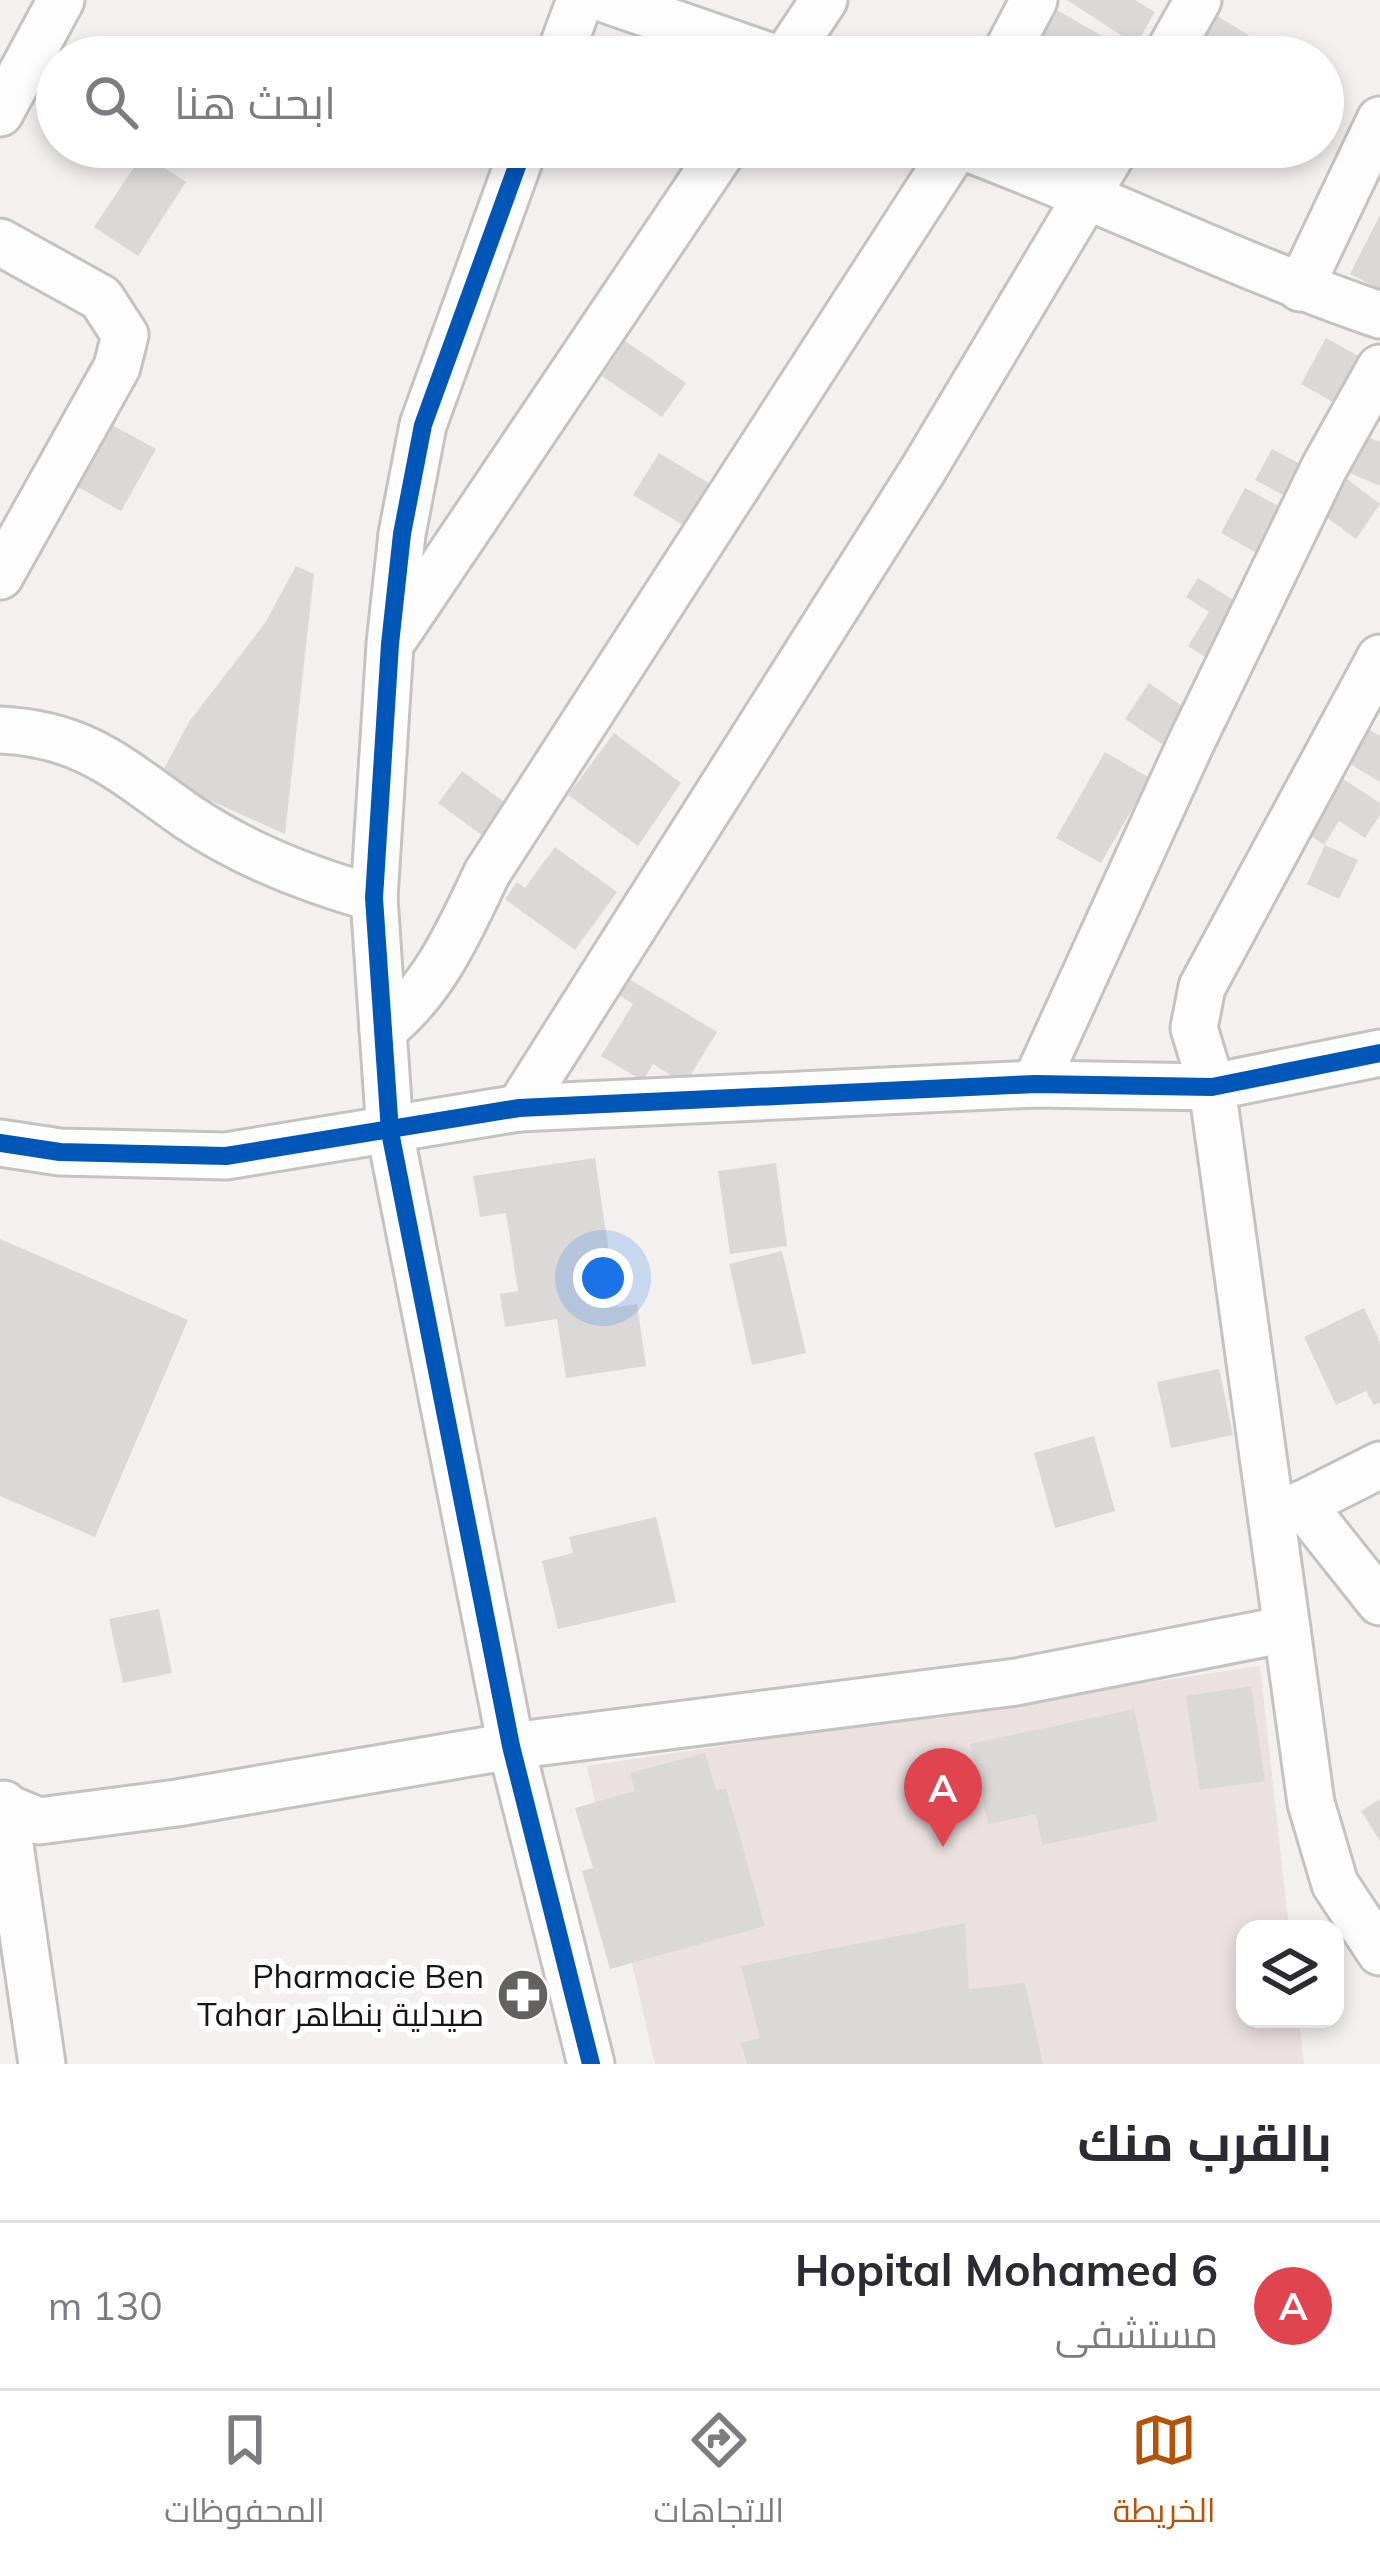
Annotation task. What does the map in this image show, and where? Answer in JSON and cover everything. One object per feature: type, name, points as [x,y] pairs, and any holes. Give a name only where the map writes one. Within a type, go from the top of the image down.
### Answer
[{"type":"street","points":[[42,36],[61,0]]},
{"type":"street","points":[[567,36],[580,0]]},
{"type":"street","points":[[607,0],[711,36]]},
{"type":"street","points":[[800,36],[824,0]]},
{"type":"street","points":[[1015,36],[1034,0]]},
{"type":"street","points":[[1178,36],[1198,0]]},
{"type":"street","points":[[0,113],[36,46]]},
{"type":"street","points":[[1300,288],[1380,120]]},
{"type":"street","points":[[516,168],[423,425],[402,535],[390,644],[374,898],[390,1132],[511,1746],[591,2064]]},
{"type":"street","points":[[390,644],[711,168]]},
{"type":"street","points":[[383,1030],[410,1009],[440,966],[488,873],[946,168]]},
{"type":"street","points":[[1018,168],[1090,194],[1300,288],[1380,315]]},
{"type":"street","points":[[519,1108],[923,470],[1104,168]]},
{"type":"street","points":[[0,242],[101,298],[125,335],[117,367],[7,546]]},
{"type":"street","points":[[1035,1084],[1190,745],[1324,468],[1380,368]]},
{"type":"street","points":[[1380,658],[1202,987],[1194,1028],[1212,1087],[1287,1512],[1287,1629],[1311,1803],[1335,1884],[1380,1952]]},
{"type":"street","points":[[0,730],[38,732],[99,752],[189,817],[248,850],[292,873],[374,898]]},
{"type":"street","points":[[0,1143],[60,1152],[226,1156],[519,1108],[1035,1084],[1212,1087],[1380,1053]]},
{"type":"street","points":[[1287,1512],[1380,1465]]},
{"type":"street","points":[[1287,1512],[1380,1602]]},
{"type":"street","points":[[2,1805],[39,1821],[177,1804],[511,1746],[1016,1682],[1287,1629]]},
{"type":"street","points":[[2,1805],[41,2064]]},
{"type":"shaded area","points":[[1260,1666],[1288,1920],[1236,1920],[1236,2028],[1300,2028],[1304,2064],[655,2064],[587,1766]]},
{"type":"building","points":[[1067,0],[1135,0],[1155,12],[1141,36],[1122,36]]},
{"type":"building","points":[[1057,10],[1102,36],[1042,36]]},
{"type":"building","points":[[1216,15],[1250,36],[1203,36]]},
{"type":"building","points":[[134,168],[164,168],[186,182],[138,256],[94,227]]},
{"type":"building","points":[[1380,215],[1380,289],[1350,274]]},
{"type":"building","points":[[1326,338],[1371,363],[1345,409],[1301,384]]},
{"type":"building","points":[[625,341],[686,383],[662,417],[602,376]]},
{"type":"building","points":[[105,421],[156,449],[121,511],[71,483]]},
{"type":"building","points":[[1361,434],[1380,442],[1380,486],[1345,471]]},
{"type":"building","points":[[1272,449],[1312,470],[1295,501],[1255,480]]},
{"type":"building","points":[[659,453],[712,485],[686,527],[633,495]]},
{"type":"building","points":[[1343,476],[1380,504],[1356,539],[1318,511]]},
{"type":"building","points":[[1245,488],[1288,511],[1264,557],[1221,533]]},
{"type":"building","points":[[296,566],[314,574],[285,834],[159,778],[189,722],[265,623]]},
{"type":"building","points":[[1198,578],[1240,604],[1207,658],[1188,646],[1209,612],[1186,597]]},
{"type":"building","points":[[1149,683],[1189,711],[1165,746],[1125,719]]},
{"type":"building","points":[[1365,727],[1380,736],[1380,782],[1345,761]]},
{"type":"building","points":[[614,733],[681,783],[638,846],[568,795]]},
{"type":"building","points":[[1105,752],[1150,778],[1101,863],[1056,838]]},
{"type":"building","points":[[462,771],[511,807],[487,839],[438,803]]},
{"type":"building","points":[[1339,776],[1380,803],[1380,815],[1365,838],[1339,821],[1324,845],[1304,831]]},
{"type":"building","points":[[1325,845],[1358,860],[1339,899],[1307,884]]},
{"type":"building","points":[[555,847],[617,892],[575,950],[505,899],[517,882],[525,888]]},
{"type":"building","points":[[624,976],[717,1032],[685,1084],[653,1064],[643,1081],[601,1056],[633,1004],[614,992]]},
{"type":"building","points":[[595,1158],[617,1307],[637,1304],[646,1366],[566,1378],[557,1319],[505,1327],[500,1294],[518,1291],[506,1213],[480,1217],[473,1176]]},
{"type":"building","points":[[776,1163],[787,1246],[730,1254],[718,1171]]},
{"type":"building","points":[[0,1239],[188,1320],[95,1537],[0,1496]]},
{"type":"building","points":[[782,1251],[806,1353],[752,1365],[729,1264]]},
{"type":"building","points":[[1364,1308],[1380,1342],[1380,1402],[1374,1405],[1366,1391],[1336,1405],[1304,1337]]},
{"type":"building","points":[[1219,1369],[1233,1435],[1171,1448],[1157,1382]]},
{"type":"building","points":[[1094,1436],[1115,1511],[1055,1528],[1034,1453]]},
{"type":"building","points":[[656,1517],[676,1602],[558,1629],[542,1561],[573,1553],[569,1537]]},
{"type":"building","points":[[159,1609],[172,1673],[123,1683],[109,1619]]},
{"type":"building","points":[[1251,1686],[1265,1781],[1200,1790],[1186,1696]]},
{"type":"building","points":[[1134,1709],[1158,1821],[1042,1845],[1036,1814],[988,1824],[970,1744]]},
{"type":"building","points":[[705,1753],[716,1790],[726,1788],[765,1926],[610,1969],[582,1871],[593,1868],[575,1808],[635,1791],[630,1773]]},
{"type":"building","points":[[1380,1799],[1380,1841],[1361,1811]]},
{"type":"building","points":[[965,1923],[969,1989],[1025,1983],[1043,2064],[747,2064],[741,2043],[760,2038],[741,1966]]},
{"type":"cycle path","points":[[516,168],[423,425],[402,534],[390,644],[374,898],[390,1132],[511,1746],[591,2064]]},
{"type":"cycle path","points":[[0,1143],[60,1152],[226,1156],[519,1108],[1035,1084],[1212,1087],[1380,1053]]},
{"type":"place","name":"Hopital Mohamed 6","points":[[943,1847]]},
{"type":"place","name":"Pharmacie Ben Tahar صيدلية بنطاهر","points":[[523,1995]]}]
